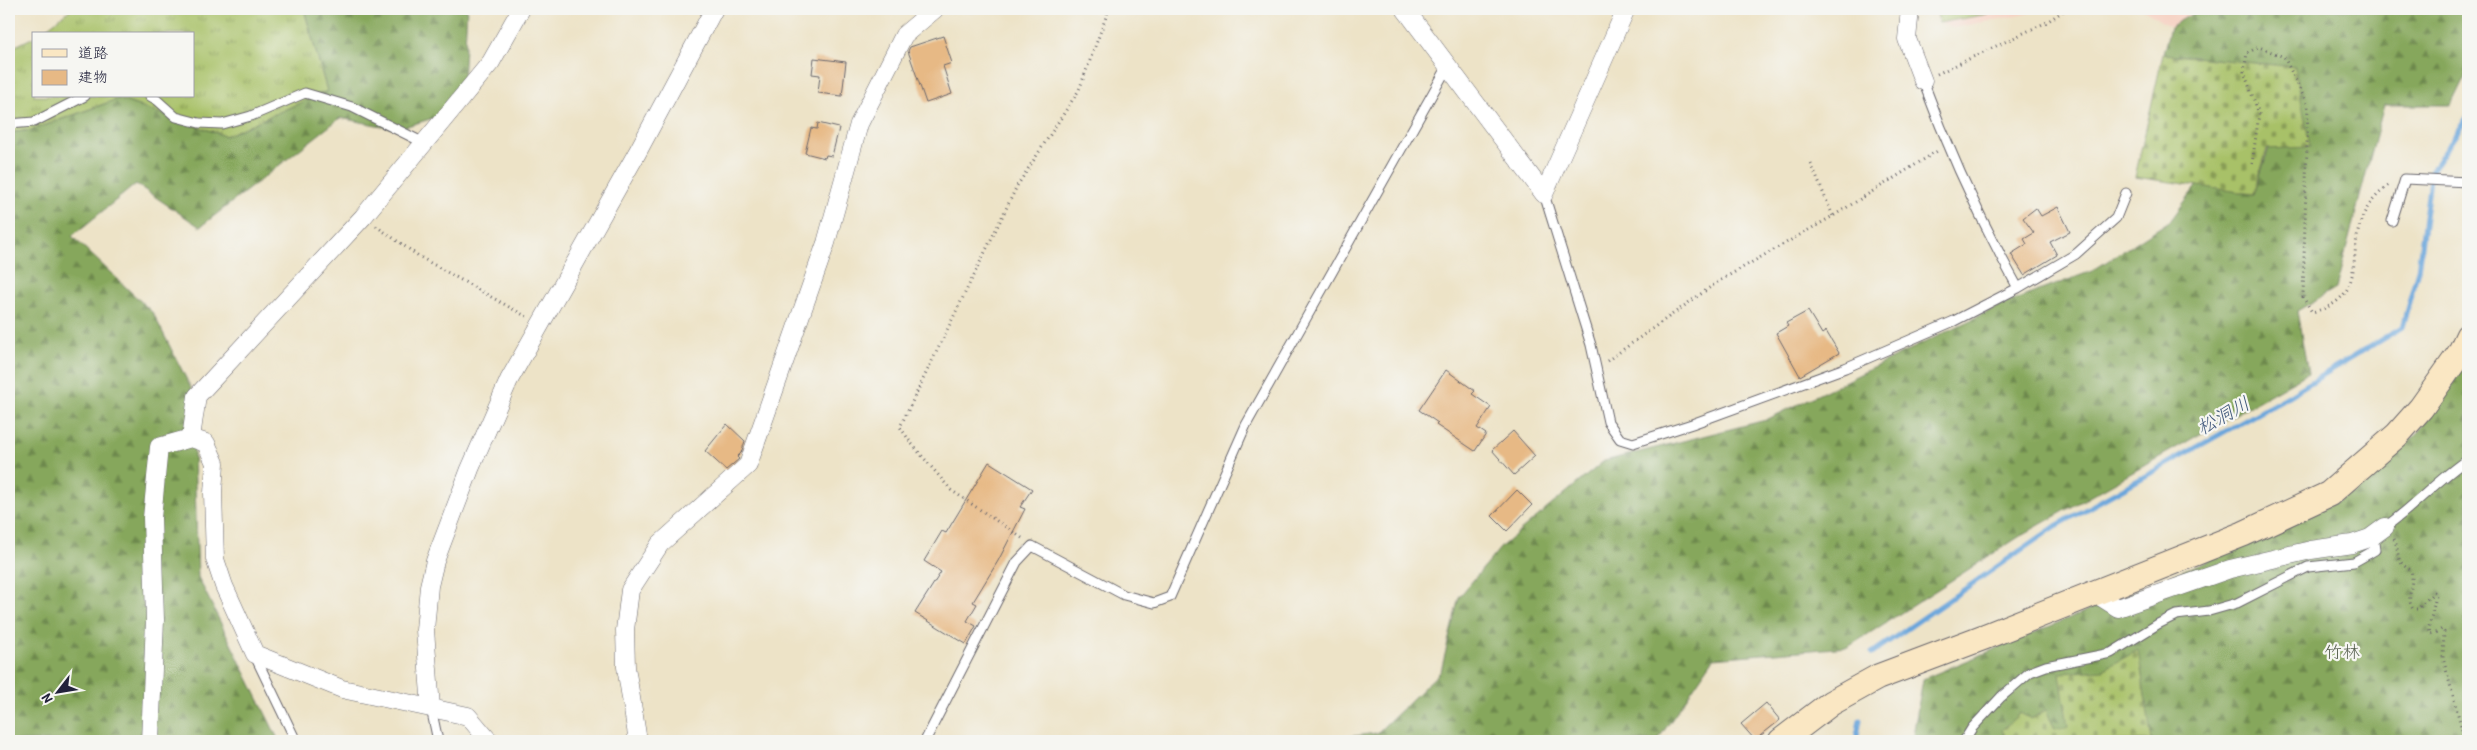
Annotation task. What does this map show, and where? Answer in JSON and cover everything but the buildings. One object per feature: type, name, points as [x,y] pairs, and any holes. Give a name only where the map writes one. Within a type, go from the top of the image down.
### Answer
[{"type":"street","points":[[191,438],[197,396],[363,216],[490,62],[521,9]]},
{"type":"street","points":[[431,708],[425,630],[429,586],[435,561],[470,469],[509,380],[714,9]]},
{"type":"street","points":[[638,741],[626,667],[625,630],[630,590],[660,544],[748,466],[823,252],[859,124],[904,35],[935,9]]},
{"type":"street","points":[[1405,9],[1544,194],[1626,9]]},
{"type":"street","points":[[1910,9],[1908,39],[1923,80]]},
{"type":"street","points":[[1781,741],[1831,703],[1878,677],[2096,594],[2243,534],[2329,494],[2397,435],[2438,384],[2460,353],[2468,336]]},
{"type":"street","points":[[150,741],[155,620],[152,518],[159,447],[191,438],[206,443],[215,463],[213,493],[215,559],[224,586],[255,654],[342,689],[468,716],[489,741]]},
{"type":"street","points":[[2096,594],[2118,608],[2230,569],[2311,550],[2352,544],[2370,538],[2385,527]]},
{"type":"lane","points":[[925,741],[1017,562],[1032,546],[1124,594],[1154,603],[1170,597],[1246,425],[1448,66]]},
{"type":"lane","points":[[1923,80],[1948,144],[1986,230],[2018,288]]},
{"type":"lane","points":[[154,98],[176,117],[199,123],[222,124],[250,116],[305,93],[352,107],[424,143]]},
{"type":"lane","points":[[9,124],[34,122],[81,98]]},
{"type":"lane","points":[[2392,221],[2405,179],[2468,182]]},
{"type":"lane","points":[[1544,194],[1591,345],[1608,422],[1613,432],[1620,439],[1634,443],[1692,424],[1845,368],[1954,321],[2018,288],[2076,254],[2116,218],[2126,193]]},
{"type":"lane","points":[[2385,527],[2413,505],[2444,475],[2468,459]]},
{"type":"lane","points":[[1964,741],[1972,728],[2000,697],[2030,672],[2046,666],[2112,653],[2176,615],[2208,611],[2237,603],[2308,567],[2354,562],[2375,550],[2374,543],[2370,538]]},
{"type":"lane","points":[[255,654],[296,741]]},
{"type":"lane","points":[[431,708],[438,741]]},
{"type":"path","points":[[1032,546],[951,490],[911,443],[900,427],[1017,186],[1079,90],[1109,9]]},
{"type":"path","points":[[1923,80],[2047,22],[2066,9]]},
{"type":"path","points":[[2088,9],[2097,14],[2118,9]]},
{"type":"path","points":[[2252,164],[2259,114],[2244,72],[2247,53],[2259,46],[2284,57],[2308,105],[2302,297],[2312,312],[2329,308],[2345,292],[2354,277],[2355,253],[2363,216],[2376,194],[2393,183],[2405,179]]},
{"type":"path","points":[[1597,374],[1610,358],[1719,280],[1833,216],[1948,144]]},
{"type":"path","points":[[1811,164],[1833,216]]},
{"type":"path","points":[[363,216],[420,256],[541,325]]},
{"type":"path","points":[[2385,527],[2396,542],[2396,555],[2403,566],[2411,570],[2409,602],[2412,609],[2418,609],[2434,592],[2436,596],[2429,628],[2430,634],[2442,629],[2444,632],[2443,658],[2465,741]]},
{"type":"shaded area","points":[[1936,9],[2042,9],[2026,14],[1953,28],[1939,23]]},
{"type":"shaded area","points":[[2142,9],[2200,9],[2170,27]]},
{"type":"green space","points":[[71,9],[304,9],[327,91],[225,136],[118,99],[32,130],[9,133],[9,49],[32,38],[32,98],[195,98],[195,32],[42,32]]},
{"type":"green space","points":[[304,9],[467,9],[463,84],[437,117],[397,129],[340,118],[200,227],[136,184],[72,236],[153,313],[192,390],[198,577],[279,741],[9,741],[9,133],[32,130],[118,99],[225,136],[327,91]]},
{"type":"green space","points":[[1936,9],[2015,9],[1939,23]]},
{"type":"green space","points":[[2200,9],[2468,9],[2468,70],[2451,105],[2384,105],[2336,288],[2297,311],[2308,373],[2022,535],[1848,647],[1714,658],[1659,738],[1660,741],[1314,741],[1377,733],[1441,671],[1459,597],[1501,547],[1604,461],[1766,420],[2001,305],[2092,271],[2171,220],[2197,185],[2254,194],[2295,67],[2163,54],[2170,27]]},
{"type":"green space","points":[[2163,54],[2295,67],[2310,147],[2267,149],[2254,194],[2135,177]]},
{"type":"green space","name":"竹林","points":[[2468,361],[2468,741],[1912,741],[1923,679],[2235,549],[2352,494],[2419,432]]},
{"type":"green space","points":[[2138,650],[2152,741],[2008,741],[2002,730],[2020,713],[2031,719],[2046,710],[2055,729],[2068,727],[2060,673],[2103,670]]},
{"type":"waterway","name":"松洞川","points":[[1872,653],[2056,526],[2285,398],[2402,327],[2418,270],[2431,172],[2468,116]]},
{"type":"waterway","name":"松洞川","points":[[1856,741],[1860,720]]}]
